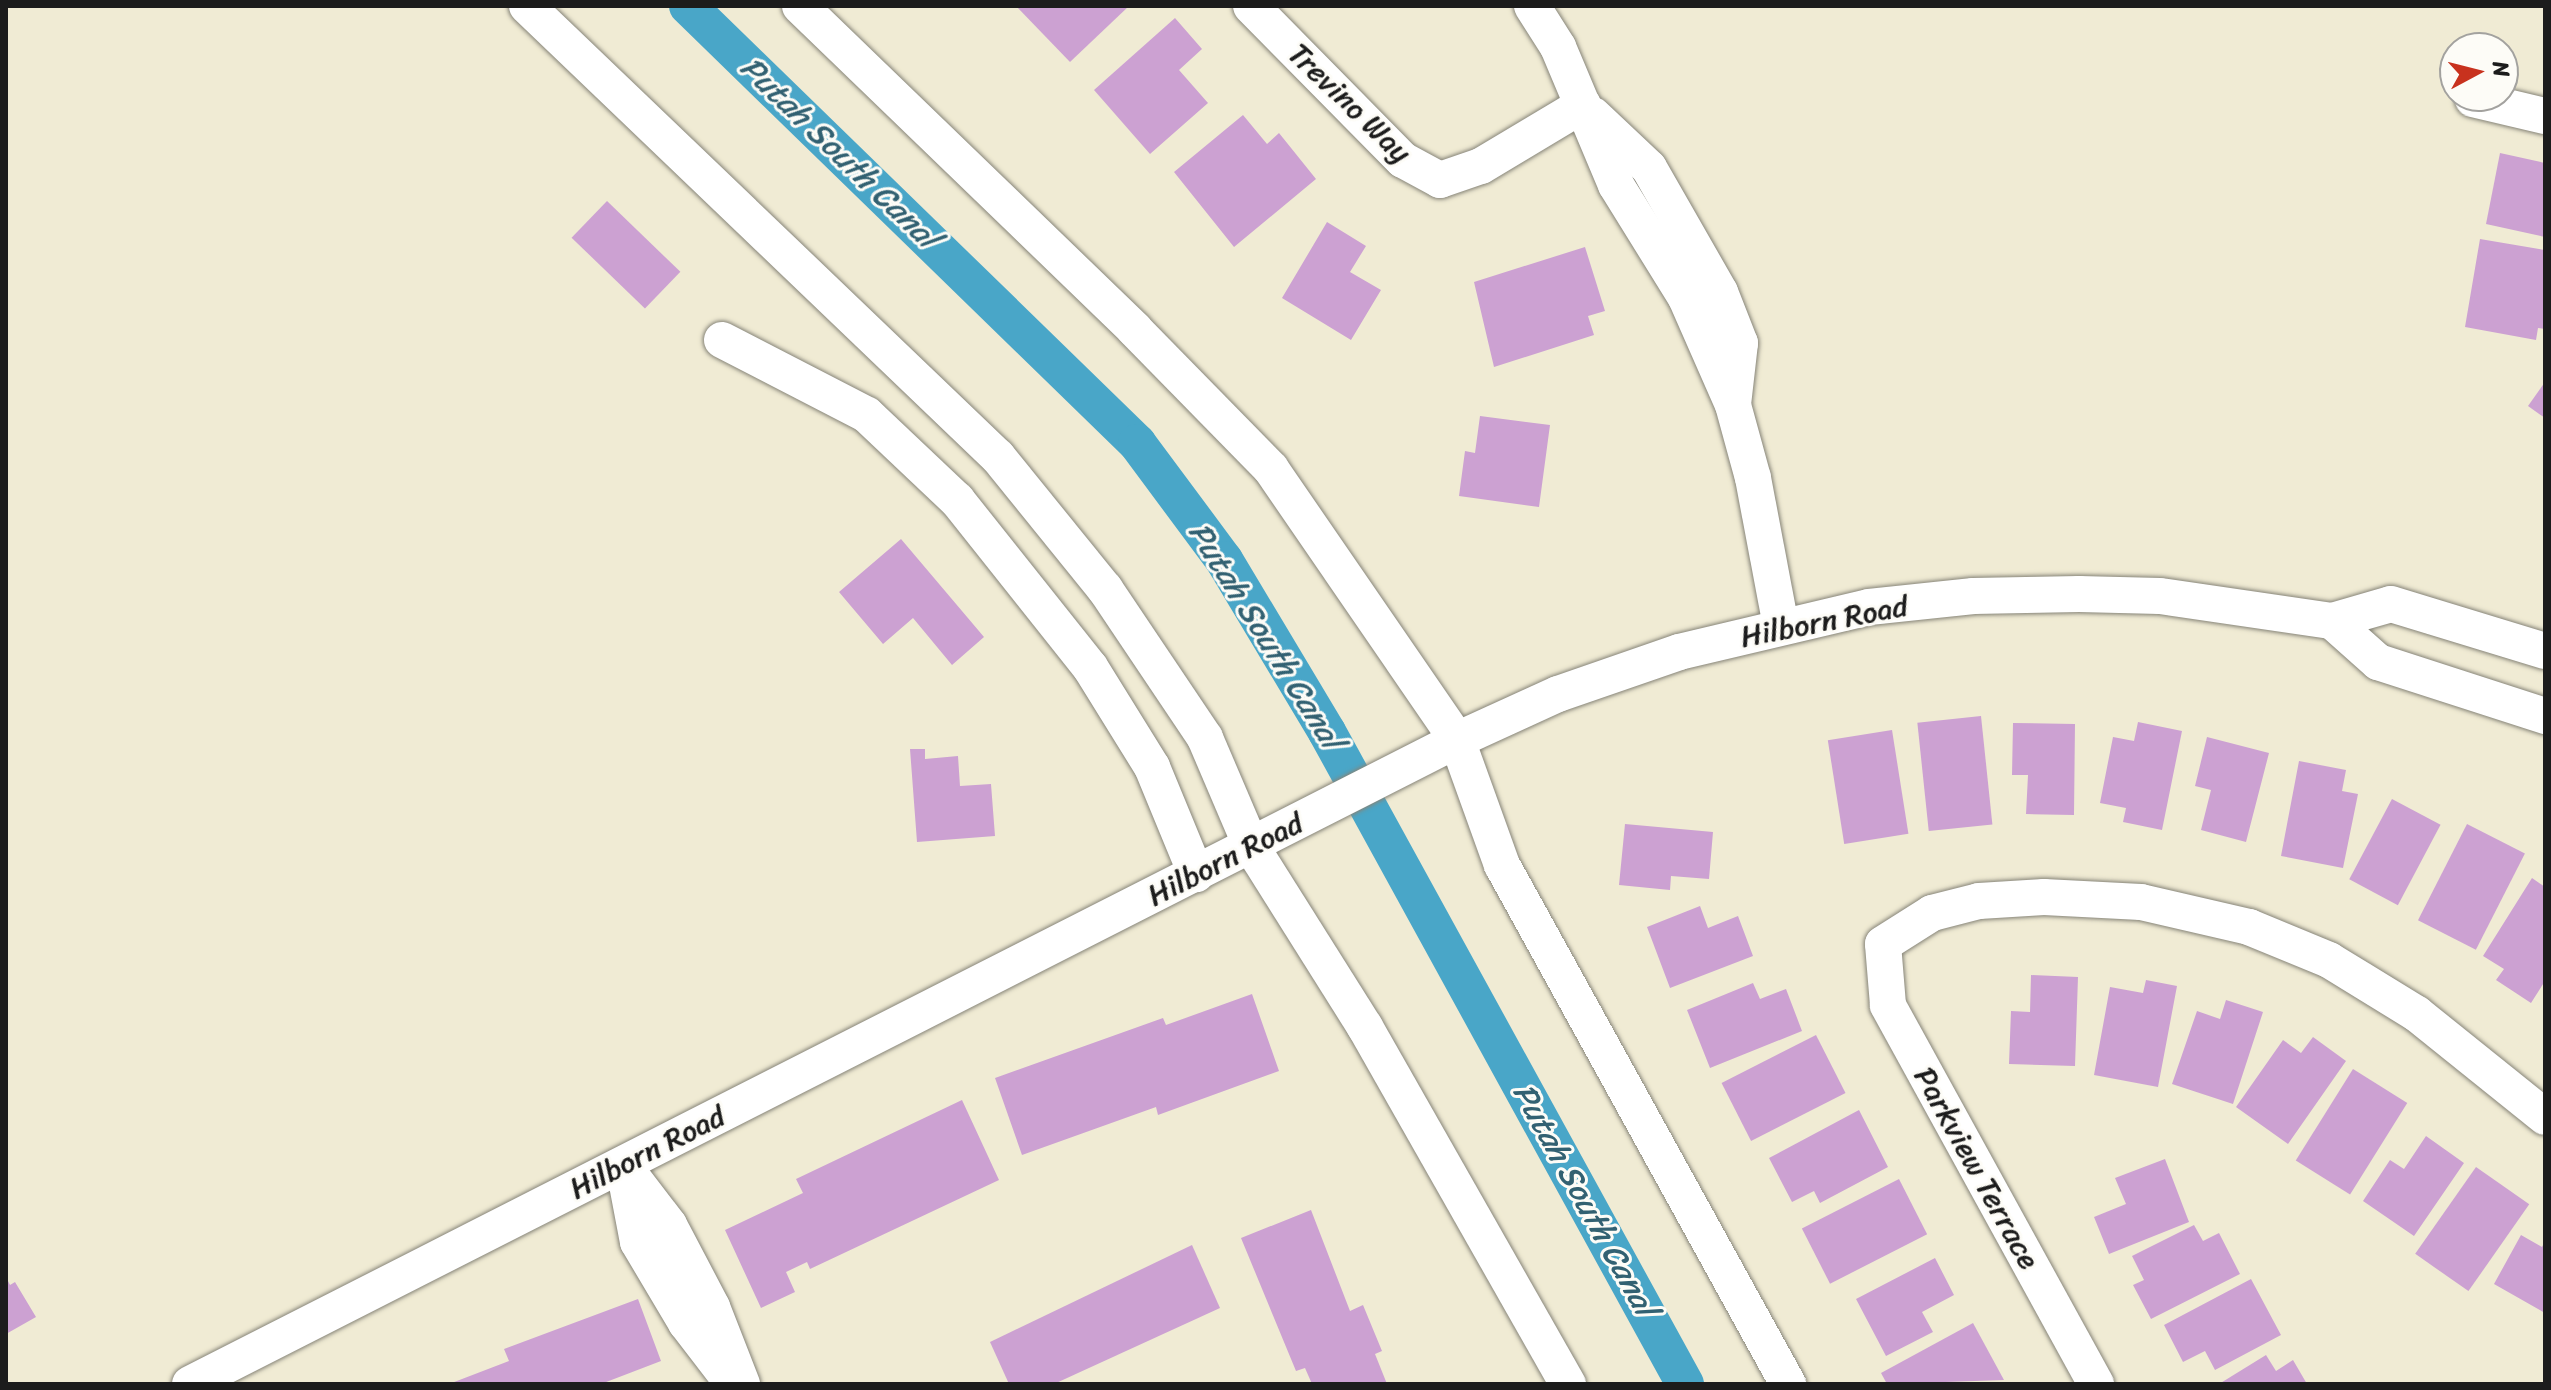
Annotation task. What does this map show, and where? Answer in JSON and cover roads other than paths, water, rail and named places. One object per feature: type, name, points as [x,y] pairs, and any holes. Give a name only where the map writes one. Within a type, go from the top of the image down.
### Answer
[{"type":"street","points":[[527,6],[998,457],[1105,589],[1205,738],[1568,1384]]},
{"type":"street","points":[[800,6],[1271,469],[1445,746],[1502,865],[1788,1384]]},
{"type":"street","name":"Trevino Way","points":[[1251,6],[1403,160],[1440,180],[1481,166],[1583,105]]},
{"type":"street","points":[[1532,6],[1558,47],[1616,185],[1686,298],[1733,405],[1753,478],[1781,626]]},
{"type":"street","points":[[1583,105],[1649,168],[1720,292],[1740,343],[1733,405]]},
{"type":"street","points":[[2519,110],[2545,116]]},
{"type":"street","points":[[1677,215],[1686,298]]},
{"type":"street","points":[[722,340],[867,415],[957,500],[1090,667],[1152,767],[1196,874]]},
{"type":"street","name":"Hilborn Road","points":[[190,1384],[1445,746],[1558,694],[1679,652],[1869,607],[1973,596],[2079,594],[2160,596],[2332,621],[2391,604],[2545,651]]},
{"type":"street","points":[[2332,621],[2378,662],[2545,716]]},
{"type":"street","name":"Parkview Terrace","points":[[2096,1384],[1888,1005],[1883,944],[1932,913],[1979,901],[2044,897],[2141,902],[2249,927],[2329,960],[2417,1014],[2545,1117]]},
{"type":"street","points":[[623,1165],[638,1242],[686,1323],[734,1384]]},
{"type":"street","points":[[623,1165],[669,1225],[712,1307],[742,1384]]},
{"type":"waterway","name":"Putah South Canal","points":[[688,6],[1137,443],[1224,560],[1327,732],[1685,1384]]}]
